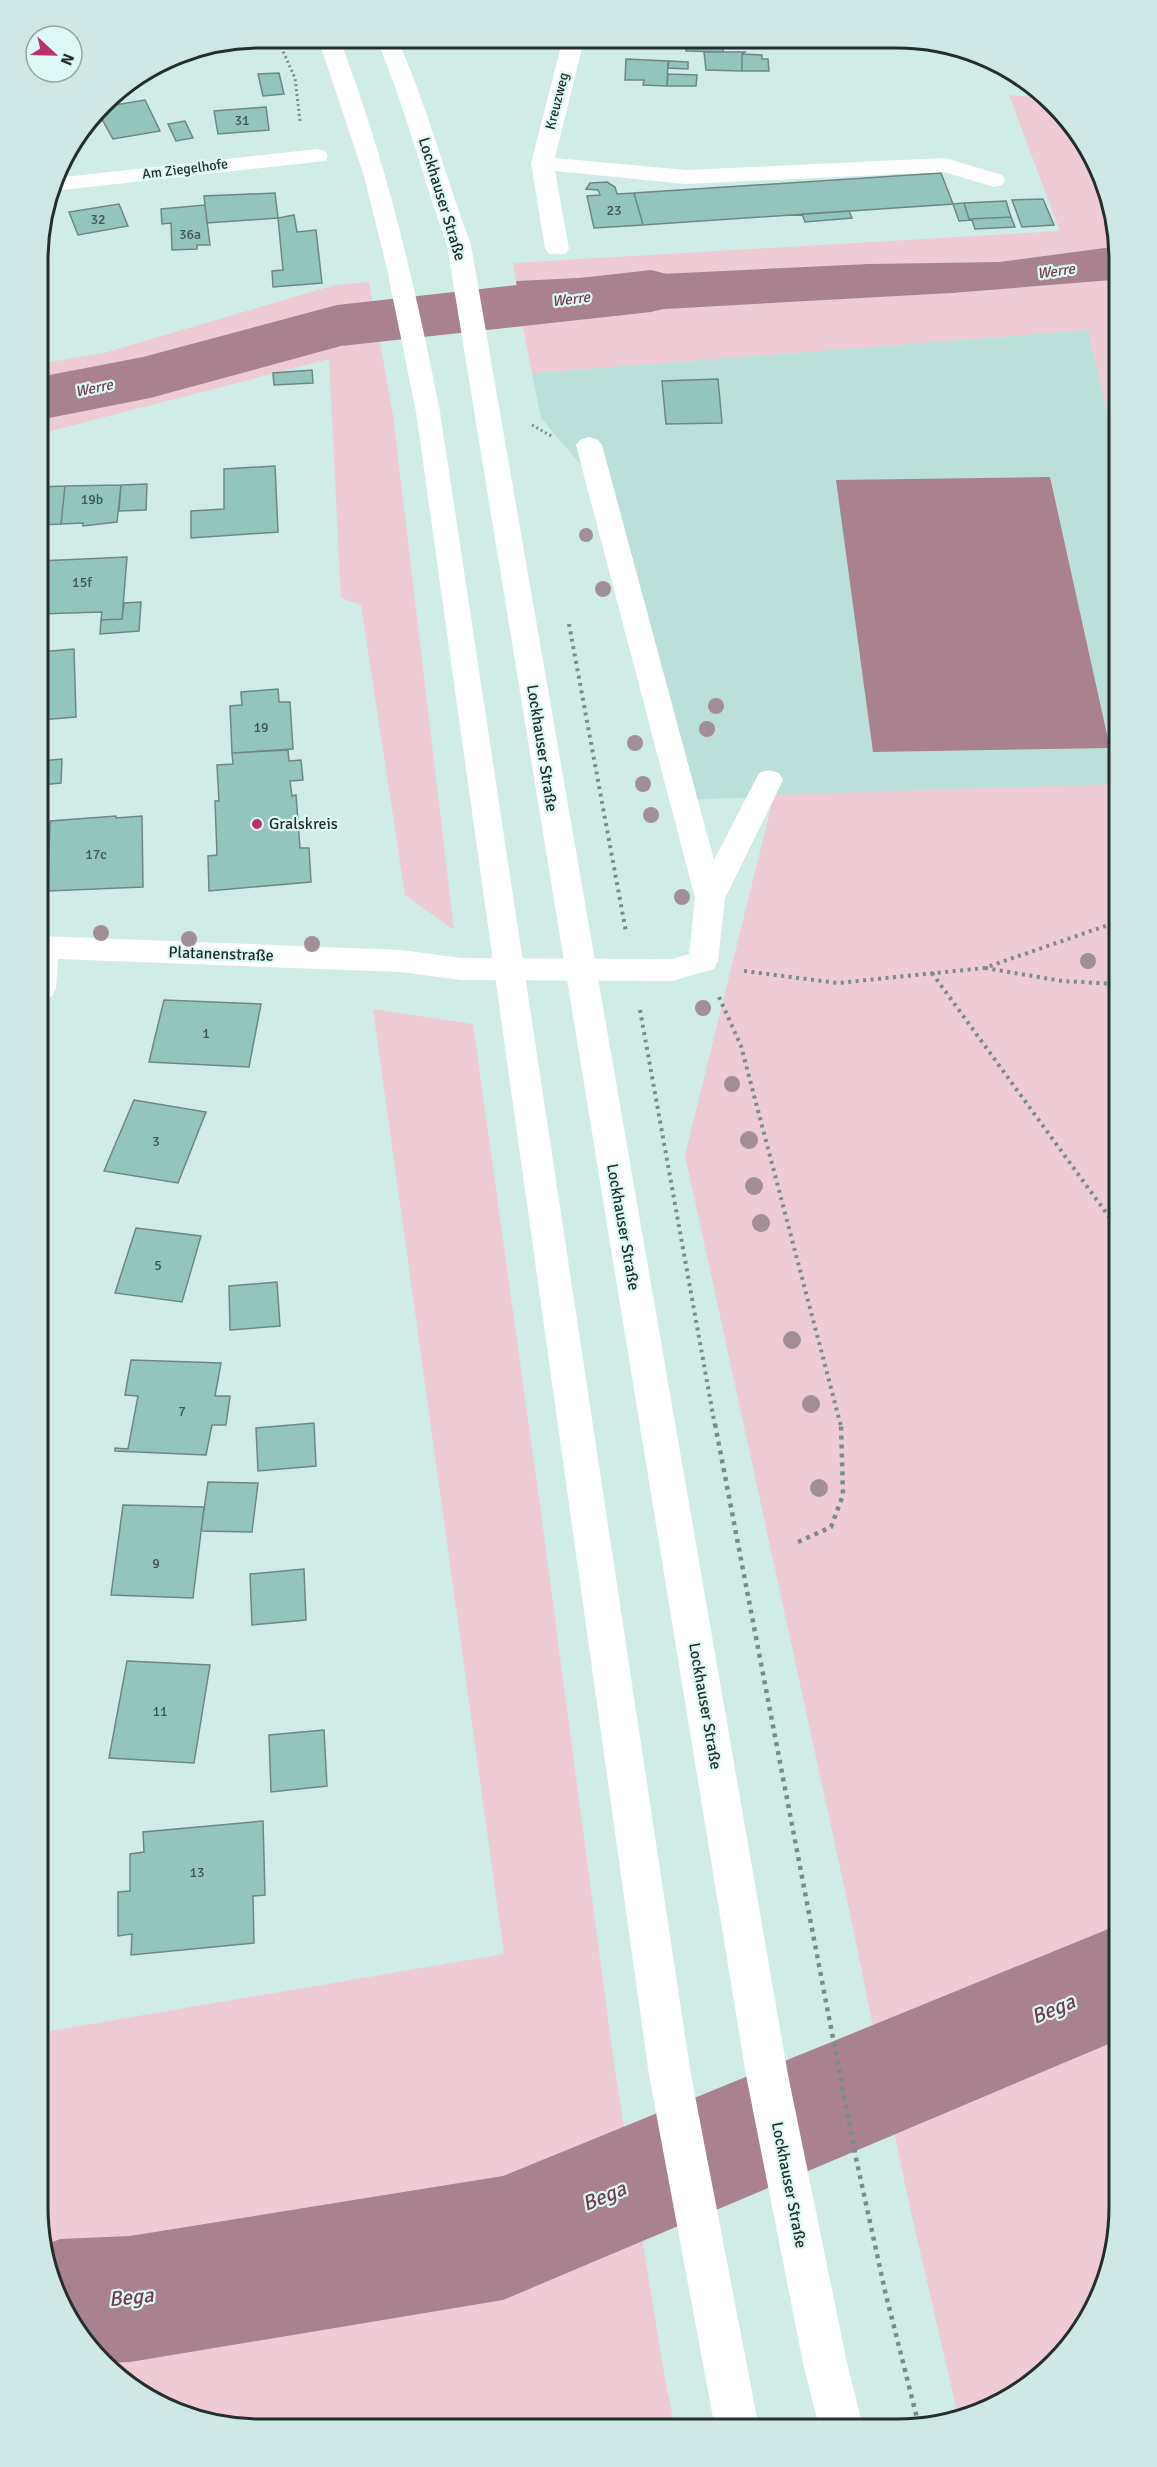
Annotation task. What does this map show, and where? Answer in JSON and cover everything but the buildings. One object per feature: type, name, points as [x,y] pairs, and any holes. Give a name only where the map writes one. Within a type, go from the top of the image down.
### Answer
[{"type":"main road","points":[[332,48],[352,97],[396,254],[428,412],[670,2074],[735,2419]]},
{"type":"main road","name":"Lockhauser Straße","points":[[390,48],[408,88],[459,246],[569,911],[767,2075],[825,2363],[839,2419]]},
{"type":"main road","name":"Kreuzweg","points":[[542,163],[572,48]]},
{"type":"main road","name":"Am Ziegelhofe","points":[[62,183],[317,156]]},
{"type":"main road","points":[[557,249],[542,163],[687,177],[945,165],[994,180]]},
{"type":"main road","points":[[589,446],[710,898]]},
{"type":"main road","points":[[703,961],[710,898],[769,780]]},
{"type":"main road","name":"Platanenstraße","points":[[48,948],[401,961],[461,969],[672,970],[703,961]]},
{"type":"path","points":[[272,159],[303,149],[295,78],[282,48]]},
{"type":"path","points":[[530,418],[535,437]]},
{"type":"path","points":[[567,613],[621,906]]},
{"type":"path","points":[[703,961],[756,975],[838,983],[984,968],[1109,925]]},
{"type":"path","points":[[703,961],[741,1046],[842,1423],[843,1495],[831,1527],[798,1542]]},
{"type":"path","points":[[984,968],[1062,981],[1109,984]]},
{"type":"path","points":[[933,973],[1109,1217]]},
{"type":"path","points":[[639,1007],[725,1489],[837,2059],[900,2358],[917,2418]]},
{"type":"shaded area","points":[[1009,95],[1032,97],[1037,101],[1056,120],[1081,154],[1102,205],[1109,247],[999,262],[868,264],[516,281],[513,263],[1060,231]]},
{"type":"shaded area","points":[[1109,280],[1109,420],[1088,330],[532,373],[521,317],[952,293]]},
{"type":"shaded area","points":[[369,282],[393,415],[454,930],[405,895],[361,605],[341,598],[329,359],[48,432],[48,362],[104,353],[335,285]]},
{"type":"shaded area","points":[[1088,330],[1109,420],[1109,784],[683,800],[620,511],[541,418],[532,373]]},
{"type":"shaded area","points":[[1109,784],[1109,2221],[1098,2275],[1081,2313],[1065,2336],[1047,2357],[1015,2383],[991,2397],[957,2411],[908,2199],[851,1918],[685,1155],[774,795]]},
{"type":"shaded area","points":[[373,1009],[473,1024],[615,2071],[673,2419],[246,2419],[205,2412],[179,2403],[142,2383],[110,2357],[76,2313],[59,2275],[52,2248],[48,2221],[48,2031],[504,1954]]},
{"type":"water","points":[[1109,247],[1109,280],[952,293],[521,317],[516,281],[868,264],[999,262]]},
{"type":"water","points":[[1050,477],[1109,748],[873,752],[836,480]]},
{"type":"waterway","name":"Werre","points":[[48,397],[150,377],[337,326],[651,291]]},
{"type":"waterway","name":"Bega","points":[[70,2302],[130,2299],[503,2238],[1109,1986]]},
{"type":"place","name":"Gralskreis","points":[[257,824]]}]
